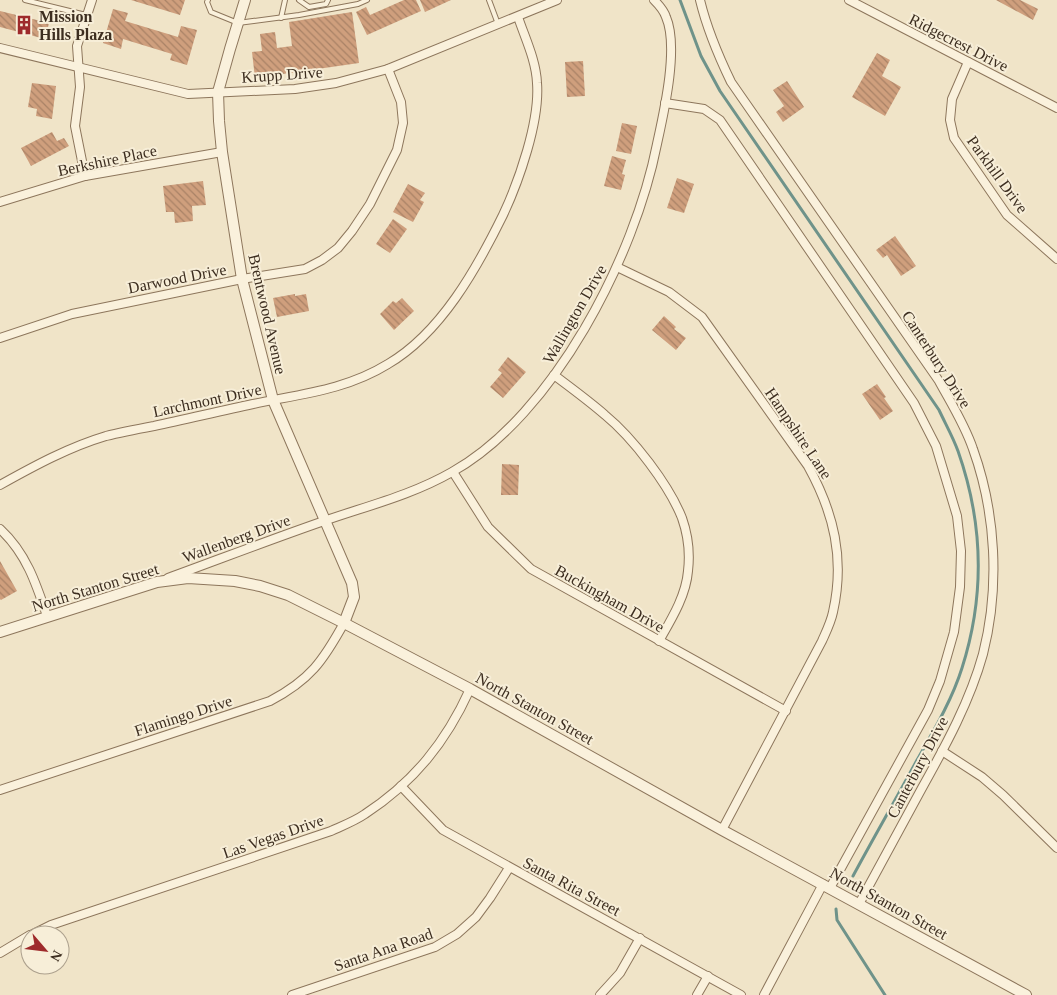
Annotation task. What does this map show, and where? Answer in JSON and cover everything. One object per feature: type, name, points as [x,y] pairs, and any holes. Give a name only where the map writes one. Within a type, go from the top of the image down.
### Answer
[{"type":"street","points":[[85,176],[75,126],[80,87],[77,46],[92,0]]},
{"type":"street","name":"Brentwood Avenue","points":[[245,0],[218,92],[222,152],[242,279],[274,400],[354,590],[354,597],[344,622]]},
{"type":"street","name":"Krupp Drive","points":[[0,48],[188,94],[295,89],[336,84],[388,69],[556,0]]},
{"type":"street","name":"Wallington Drive","points":[[325,520],[416,490],[453,472],[476,456],[501,435],[529,406],[554,376],[580,336],[617,267],[642,200],[655,156],[665,102],[671,46],[670,29],[666,16],[654,0]]},
{"type":"street","name":"Canterbury Drive","points":[[700,0],[706,25],[717,54],[731,82],[939,381],[973,447],[990,518],[993,548],[993,585],[990,621],[983,654],[972,687],[962,712],[942,751],[859,904]]},
{"type":"street","name":"Ridgecrest Drive","points":[[848,0],[1057,108]]},
{"type":"street","name":"Larchmont Drive","points":[[0,486],[68,450],[106,436],[335,388],[365,377],[390,364],[421,339],[447,308],[478,262],[510,201],[522,168],[536,112],[537,82],[532,57],[518,17]]},
{"type":"street","name":"Parkhill Drive","points":[[968,62],[952,99],[950,120],[954,138],[1007,215],[1057,258]]},
{"type":"street","name":"Darwood Drive","points":[[0,338],[72,314],[242,279],[305,269],[322,260],[338,248],[352,231],[385,177],[397,150],[403,123],[401,102],[388,69]]},
{"type":"street","name":"Canterbury Drive","points":[[665,102],[704,109],[720,120],[914,404],[936,446],[957,516],[961,551],[960,587],[954,632],[940,681],[928,710],[764,995]]},
{"type":"street","name":"Berkshire Place","points":[[0,202],[85,176],[222,152]]},
{"type":"street","name":"Hampshire Lane","points":[[617,267],[670,292],[702,317],[808,466],[828,507],[834,528],[838,553],[833,613],[822,641],[722,830]]},
{"type":"street","points":[[554,376],[606,415],[627,435],[667,490],[682,519],[688,544],[688,573],[681,599],[659,642]]},
{"type":"street","name":"Buckingham Drive","points":[[453,472],[488,527],[531,570],[786,711]]},
{"type":"street","name":"Wallenberg Drive","points":[[157,582],[325,520]]},
{"type":"street","points":[[0,529],[27,561],[48,616]]},
{"type":"street","name":"North Stanton Street","points":[[0,632],[157,582],[188,578],[214,578],[244,582],[288,595],[344,622],[470,689],[722,830],[1026,995]]},
{"type":"street","name":"Flamingo Drive","points":[[0,790],[270,701],[287,692],[314,671],[330,649],[344,622]]},
{"type":"street","name":"Las Vegas Drive","points":[[52,925],[331,831],[364,814],[401,786],[422,767],[441,743],[470,689]]},
{"type":"street","points":[[942,751],[982,777],[1057,848]]},
{"type":"street","name":"Santa Rita Street","points":[[401,786],[443,830],[741,995]]},
{"type":"street","name":"Santa Ana Road","points":[[292,995],[435,947],[457,934],[476,917],[509,868]]},
{"type":"street","points":[[600,995],[620,973],[640,938]]},
{"type":"street","name":"Las Vegas Drive","points":[[0,953],[20,941]]},
{"type":"street","points":[[697,995],[708,976]]},
{"type":"lane","points":[[25,0],[86,15]]},
{"type":"lane","points":[[281,18],[285,0]]},
{"type":"lane","points":[[299,0],[308,7],[326,4],[328,0]]},
{"type":"lane","points":[[340,0],[342,7]]},
{"type":"lane","points":[[207,1],[211,12],[238,23],[281,18],[342,7],[367,0]]},
{"type":"lane","points":[[489,0],[498,24]]},
{"type":"building","points":[[131,0],[185,0],[180,15]]},
{"type":"building","points":[[404,0],[416,0],[421,11],[367,35],[356,12],[366,7],[370,15]]},
{"type":"building","points":[[420,0],[451,0],[425,12]]},
{"type":"building","points":[[996,0],[1020,0],[1038,9],[1033,20]]},
{"type":"building","points":[[113,9],[128,13],[125,21],[178,37],[181,26],[197,30],[187,65],[170,60],[172,54],[123,39],[121,49],[103,43]]},
{"type":"building","name":"Mission Hills Plaza","points":[[0,11],[49,23],[45,39],[0,27]]},
{"type":"building","points":[[352,12],[359,63],[255,78],[252,52],[262,51],[260,34],[275,32],[277,48],[292,46],[289,22]]},
{"type":"building","points":[[877,53],[890,60],[882,76],[901,87],[885,116],[852,97]]},
{"type":"building","points":[[583,61],[585,96],[567,97],[565,62]]},
{"type":"building","points":[[787,81],[804,107],[783,122],[776,112],[784,106],[773,90]]},
{"type":"building","points":[[32,83],[56,86],[52,119],[36,116],[37,109],[28,107]]},
{"type":"building","points":[[622,123],[637,126],[631,154],[616,151]]},
{"type":"building","points":[[52,132],[57,141],[64,138],[69,146],[31,166],[21,148]]},
{"type":"building","points":[[612,156],[626,160],[622,174],[625,175],[621,190],[604,186]]},
{"type":"building","points":[[677,178],[694,184],[684,213],[667,208]]},
{"type":"building","points":[[203,181],[206,205],[192,206],[193,221],[175,223],[174,212],[166,212],[163,186]]},
{"type":"building","points":[[408,184],[425,193],[420,200],[424,202],[413,222],[393,212]]},
{"type":"building","points":[[393,219],[407,229],[390,253],[376,244]]},
{"type":"building","points":[[895,236],[916,266],[901,276],[887,255],[883,258],[876,250]]},
{"type":"building","points":[[295,294],[295,296],[306,294],[309,311],[277,317],[273,298]]},
{"type":"building","points":[[402,298],[414,311],[394,330],[380,314],[393,301],[396,303]]},
{"type":"building","points":[[664,316],[676,327],[674,329],[686,338],[676,350],[652,330]]},
{"type":"building","points":[[508,357],[526,372],[503,398],[490,387],[502,373],[498,370]]},
{"type":"building","points":[[877,384],[893,411],[880,420],[862,394]]},
{"type":"building","points":[[502,464],[519,465],[518,495],[501,495]]},
{"type":"building","points":[[0,561],[17,591],[1,600],[0,599]]},
{"type":"waterway","points":[[680,0],[701,56],[720,91],[939,410],[958,451],[972,505],[978,559],[977,586],[975,614],[962,668],[942,715],[853,876]]},
{"type":"waterway","points":[[836,909],[837,920],[885,995]]},
{"type":"place","name":"Mission Hills Plaza","points":[[24,25]]}]
